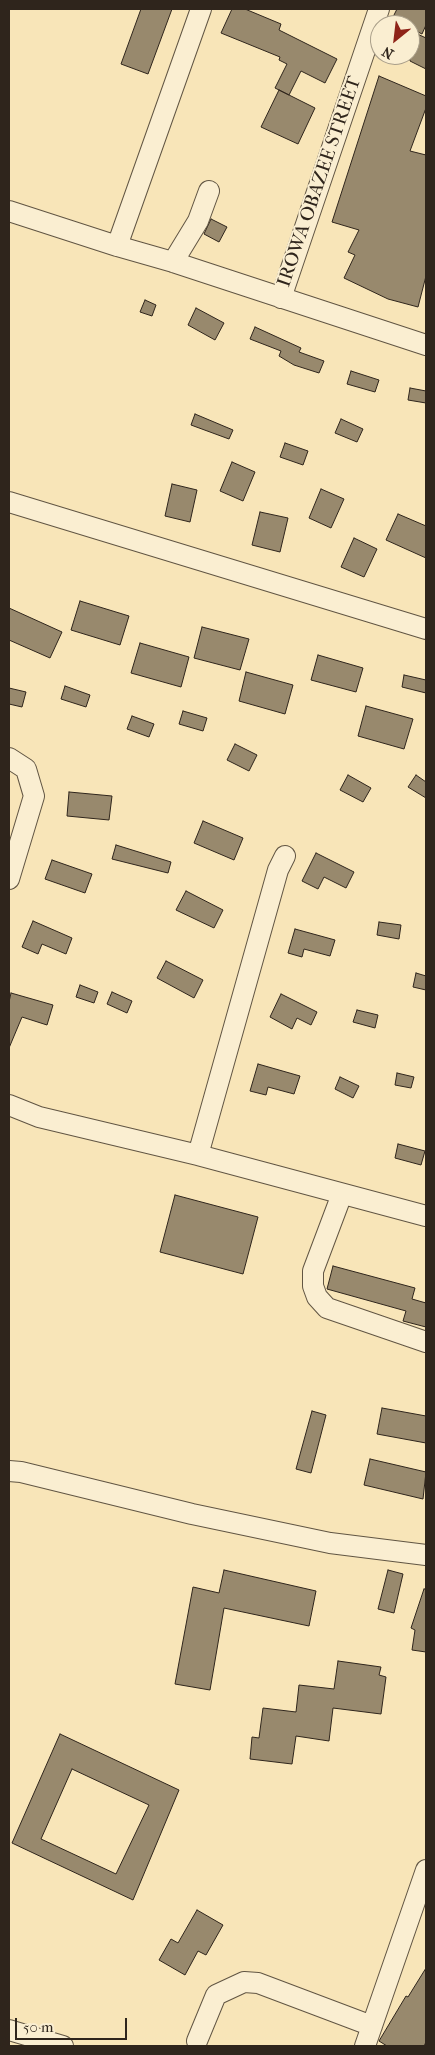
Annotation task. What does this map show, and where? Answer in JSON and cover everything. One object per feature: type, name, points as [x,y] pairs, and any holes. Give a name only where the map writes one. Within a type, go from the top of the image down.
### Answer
[{"type":"street","points":[[116,246],[201,9]]},
{"type":"street","name":"IROWA OBAZEE STREET","points":[[281,298],[379,9]]},
{"type":"street","points":[[173,262],[198,222],[209,191]]},
{"type":"street","points":[[9,211],[116,246],[173,262],[426,345]]},
{"type":"street","points":[[9,502],[426,629]]},
{"type":"street","points":[[9,758],[26,769],[32,781],[34,796],[9,879]]},
{"type":"street","points":[[198,1155],[278,870],[285,856]]},
{"type":"street","points":[[9,1105],[39,1117],[198,1155],[426,1216]]},
{"type":"street","points":[[342,1194],[313,1271],[313,1286],[317,1297],[328,1308],[426,1342]]},
{"type":"street","points":[[9,1471],[21,1472],[192,1514],[330,1543],[426,1555]]},
{"type":"street","points":[[365,2046],[426,1870]]},
{"type":"street","points":[[198,2041],[216,1995],[244,1982],[258,1983],[372,2026]]},
{"type":"street","points":[[9,2030],[63,2046]]},
{"type":"building","points":[[141,9],[172,9],[148,74],[121,64]]},
{"type":"building","points":[[232,9],[245,9],[281,24],[279,30],[337,59],[325,83],[301,71],[289,95],[275,88],[287,64],[279,60],[280,57],[221,33]]},
{"type":"building","points":[[397,9],[426,9],[426,25],[422,34],[420,33],[420,15],[394,15]]},
{"type":"building","points":[[420,35],[426,38],[426,69],[418,65],[420,65]]},
{"type":"building","points":[[379,76],[426,96],[426,108],[410,151],[426,155],[426,276],[418,307],[388,299],[344,278],[355,255],[348,252],[359,230],[332,222]]},
{"type":"building","points":[[279,90],[315,108],[298,144],[261,127]]},
{"type":"building","points":[[211,219],[227,227],[219,242],[204,234]]},
{"type":"building","points":[[145,300],[156,305],[152,316],[140,312]]},
{"type":"building","points":[[196,308],[224,323],[215,340],[188,325]]},
{"type":"building","points":[[255,327],[301,348],[299,352],[324,361],[319,373],[294,365],[279,356],[281,351],[250,339]]},
{"type":"building","points":[[351,371],[379,380],[375,392],[347,384]]},
{"type":"building","points":[[410,388],[426,391],[426,403],[408,400]]},
{"type":"building","points":[[195,414],[233,430],[229,439],[191,425]]},
{"type":"building","points":[[341,419],[363,429],[357,442],[335,433]]},
{"type":"building","points":[[285,443],[308,451],[303,465],[280,457]]},
{"type":"building","points":[[232,462],[255,472],[243,501],[220,491]]},
{"type":"building","points":[[172,484],[197,490],[190,522],[165,516]]},
{"type":"building","points":[[321,489],[344,499],[331,528],[309,518]]},
{"type":"building","points":[[260,512],[288,518],[280,552],[252,545]]},
{"type":"building","points":[[398,514],[426,526],[426,558],[386,540]]},
{"type":"building","points":[[354,538],[377,549],[364,577],[341,567]]},
{"type":"building","points":[[80,601],[129,616],[120,645],[71,630]]},
{"type":"building","points":[[9,608],[62,632],[50,658],[9,640]]},
{"type":"building","points":[[202,627],[249,639],[240,670],[194,658]]},
{"type":"building","points":[[140,643],[189,657],[181,687],[131,673]]},
{"type":"building","points":[[318,655],[363,668],[356,692],[311,680]]},
{"type":"building","points":[[246,672],[293,685],[285,714],[239,701]]},
{"type":"building","points":[[404,675],[426,680],[426,693],[402,687]]},
{"type":"building","points":[[65,686],[90,695],[86,707],[61,699]]},
{"type":"building","points":[[9,688],[26,692],[22,707],[9,704]]},
{"type":"building","points":[[366,706],[413,719],[404,749],[358,736]]},
{"type":"building","points":[[183,711],[207,718],[203,731],[179,724]]},
{"type":"building","points":[[132,716],[154,724],[149,737],[127,729]]},
{"type":"building","points":[[235,744],[257,755],[249,771],[227,760]]},
{"type":"building","points":[[348,775],[371,788],[363,802],[340,790]]},
{"type":"building","points":[[416,775],[426,782],[426,798],[408,787]]},
{"type":"building","points":[[69,792],[112,796],[109,820],[67,816]]},
{"type":"building","points":[[203,821],[243,838],[234,860],[194,843]]},
{"type":"building","points":[[116,845],[171,862],[168,873],[112,859]]},
{"type":"building","points":[[316,853],[354,872],[346,888],[324,877],[318,889],[302,881]]},
{"type":"building","points":[[52,860],[92,874],[85,893],[45,879]]},
{"type":"building","points":[[186,891],[223,910],[214,928],[176,910]]},
{"type":"building","points":[[33,921],[72,938],[66,954],[42,944],[38,954],[22,947]]},
{"type":"building","points":[[379,922],[401,925],[399,939],[377,935]]},
{"type":"building","points":[[295,929],[335,940],[330,956],[304,949],[302,957],[288,953]]},
{"type":"building","points":[[166,961],[203,980],[194,998],[157,978]]},
{"type":"building","points":[[416,973],[426,976],[426,990],[413,987]]},
{"type":"building","points":[[80,985],[98,992],[94,1003],[76,997]]},
{"type":"building","points":[[112,992],[132,1001],[127,1013],[107,1004]]},
{"type":"building","points":[[11,993],[53,1005],[47,1025],[22,1017],[9,1048],[9,1002]]},
{"type":"building","points":[[281,994],[317,1012],[311,1025],[297,1018],[292,1029],[270,1017]]},
{"type":"building","points":[[357,1010],[378,1015],[375,1028],[353,1022]]},
{"type":"building","points":[[258,1064],[300,1076],[294,1094],[268,1087],[266,1095],[250,1091]]},
{"type":"building","points":[[397,1073],[414,1077],[411,1088],[395,1085]]},
{"type":"building","points":[[340,1077],[359,1086],[353,1098],[335,1089]]},
{"type":"building","points":[[398,1144],[425,1151],[421,1165],[395,1158]]},
{"type":"building","points":[[175,1195],[258,1217],[243,1274],[160,1252]]},
{"type":"building","points":[[333,1266],[415,1288],[412,1299],[426,1303],[426,1327],[403,1321],[406,1311],[327,1289]]},
{"type":"building","points":[[382,1408],[426,1416],[426,1443],[377,1434]]},
{"type":"building","points":[[312,1411],[326,1415],[311,1473],[296,1469]]},
{"type":"building","points":[[370,1459],[426,1472],[423,1499],[364,1485]]},
{"type":"building","points":[[224,1570],[316,1591],[309,1626],[224,1608],[210,1690],[175,1684],[193,1587],[219,1593]]},
{"type":"building","points":[[388,1570],[403,1574],[394,1613],[378,1609]]},
{"type":"building","points":[[424,1589],[426,1589],[426,1652],[412,1650],[415,1630],[411,1628]]},
{"type":"building","points":[[338,1661],[381,1667],[379,1675],[386,1677],[381,1714],[333,1708],[329,1741],[296,1736],[292,1764],[250,1759],[252,1737],[259,1738],[263,1708],[296,1712],[299,1685],[334,1689]]},
{"type":"building","points":[[60,1734],[179,1790],[133,1900],[12,1843]],"holes":[[[72,1769],[149,1805],[116,1874],[41,1839]]]},
{"type":"building","points":[[197,1910],[223,1925],[206,1955],[198,1951],[185,1975],[159,1960],[171,1939],[178,1943]]},
{"type":"building","points":[[426,1968],[426,2042],[424,2046],[387,2046],[379,2041],[406,1996],[408,1997]]}]
